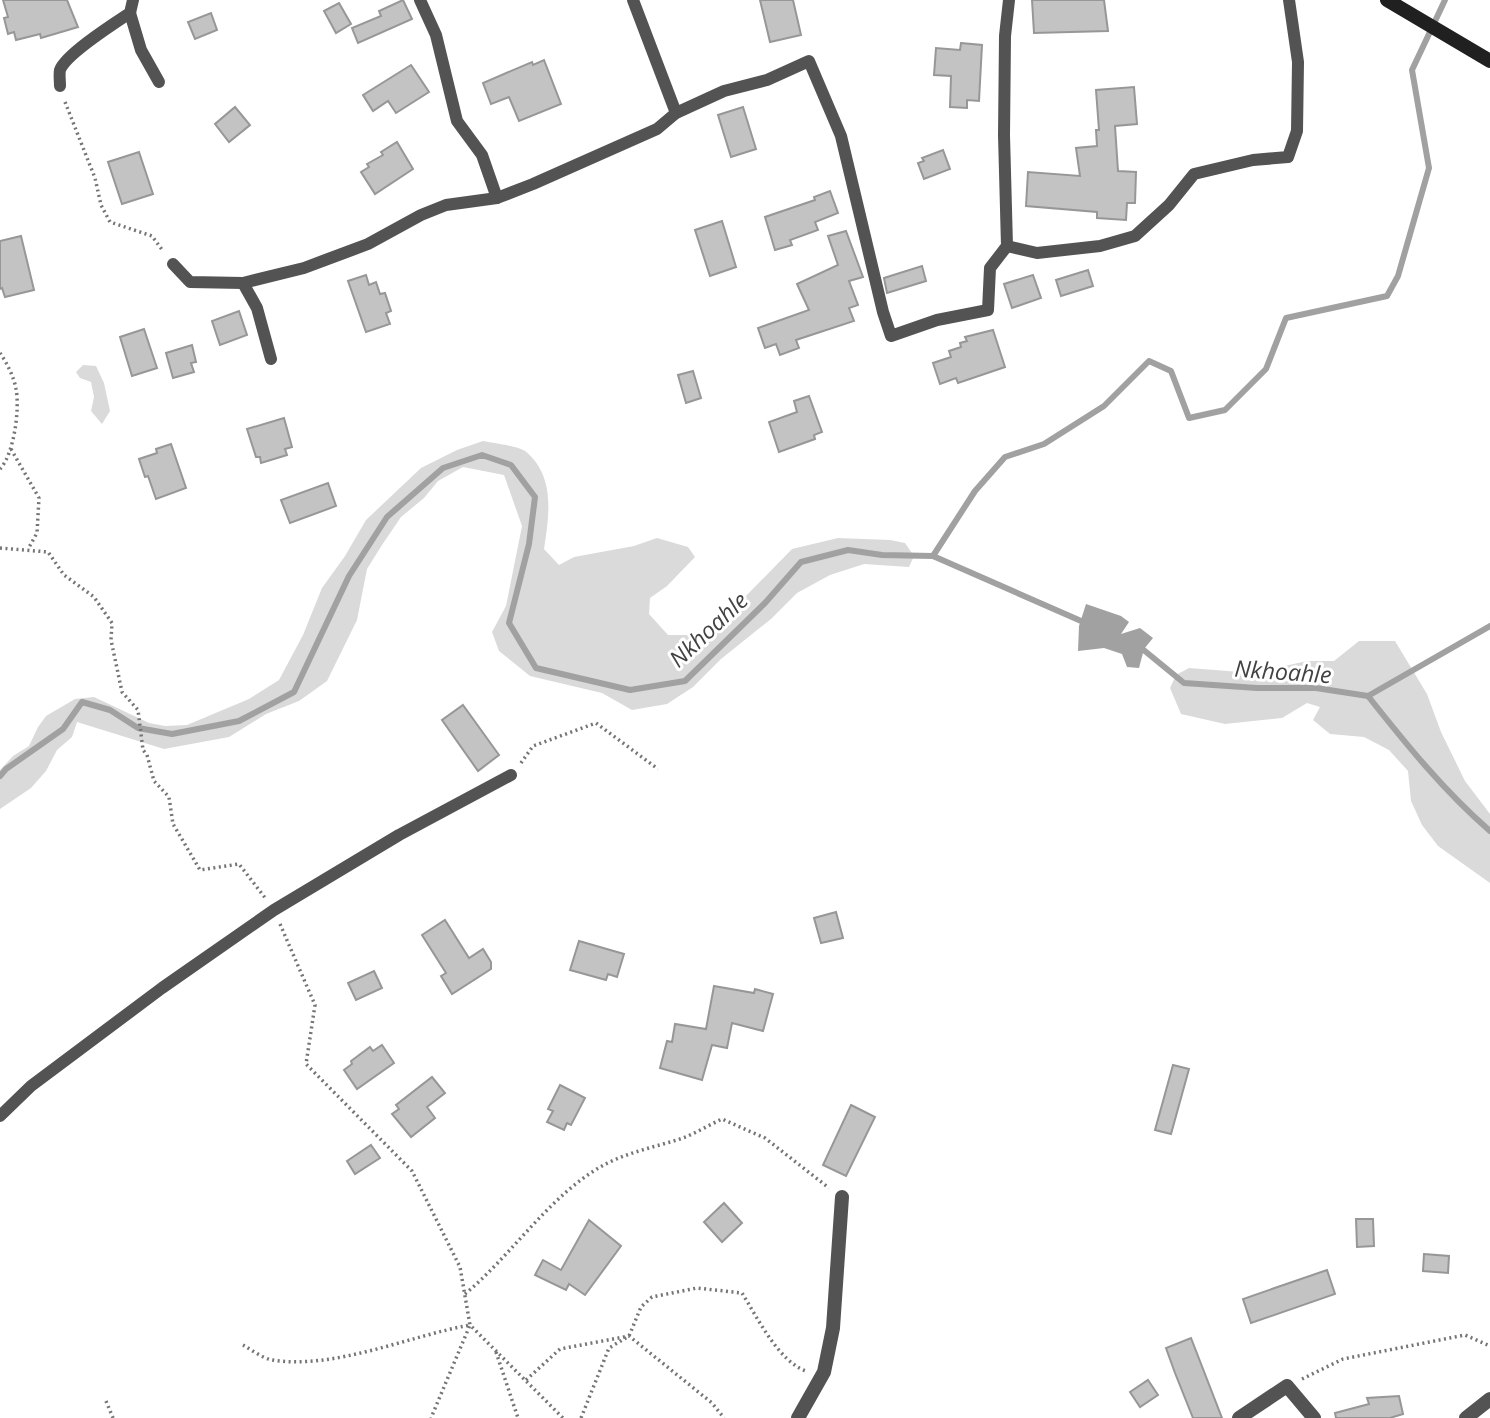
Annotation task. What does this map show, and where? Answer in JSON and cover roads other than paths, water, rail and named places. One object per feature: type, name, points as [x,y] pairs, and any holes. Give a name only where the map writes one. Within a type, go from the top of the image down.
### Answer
[{"type":"street","points":[[1389,1],[1490,61]]},
{"type":"street","points":[[798,1418],[822,1376],[833,1328],[842,1197]]},
{"type":"street","points":[[1239,1418],[1287,1386],[1314,1418]]},
{"type":"street","points":[[1466,1418],[1490,1399]]},
{"type":"lane","points":[[420,0],[436,35],[457,121],[482,155],[497,198]]},
{"type":"lane","points":[[633,0],[676,114]]},
{"type":"lane","points":[[173,264],[190,282],[243,283],[304,268],[368,244],[421,215],[446,205],[497,198],[657,129],[676,114],[724,91],[767,80],[809,61],[841,136],[891,336],[937,320],[988,310],[990,268],[1007,246],[1004,135],[1005,36],[1009,0]]},
{"type":"lane","points":[[1007,246],[1037,253],[1100,246],[1135,236],[1168,205],[1194,174],[1253,160],[1288,157],[1297,131],[1298,62],[1289,0]]},
{"type":"lane","points":[[60,86],[60,71],[66,61],[132,6],[141,50],[159,82]]},
{"type":"lane","points":[[243,283],[257,308],[271,359]]},
{"type":"lane","points":[[0,1116],[42,1078],[162,988],[274,910],[399,835],[512,775]]},
{"type":"waterway","points":[[933,556],[975,491],[1005,457],[1044,444],[1104,406],[1149,361],[1171,371],[1189,418],[1225,410],[1266,369],[1286,318],[1387,296],[1398,276],[1429,168],[1412,70],[1445,0]]},
{"type":"waterway","name":"Nkhoahle","points":[[0,776],[63,729],[82,702],[110,710],[138,728],[172,734],[239,721],[294,692],[349,576],[387,517],[443,468],[482,455],[511,465],[535,497],[529,544],[509,623],[536,668],[630,690],[685,681],[765,603],[801,562],[848,550],[882,555],[933,556],[1088,624]]},
{"type":"waterway","points":[[1368,696],[1490,626]]},
{"type":"waterway","name":"Nkhoahle","points":[[1140,647],[1184,683],[1257,688],[1316,688],[1368,696],[1441,783],[1490,831]]}]
